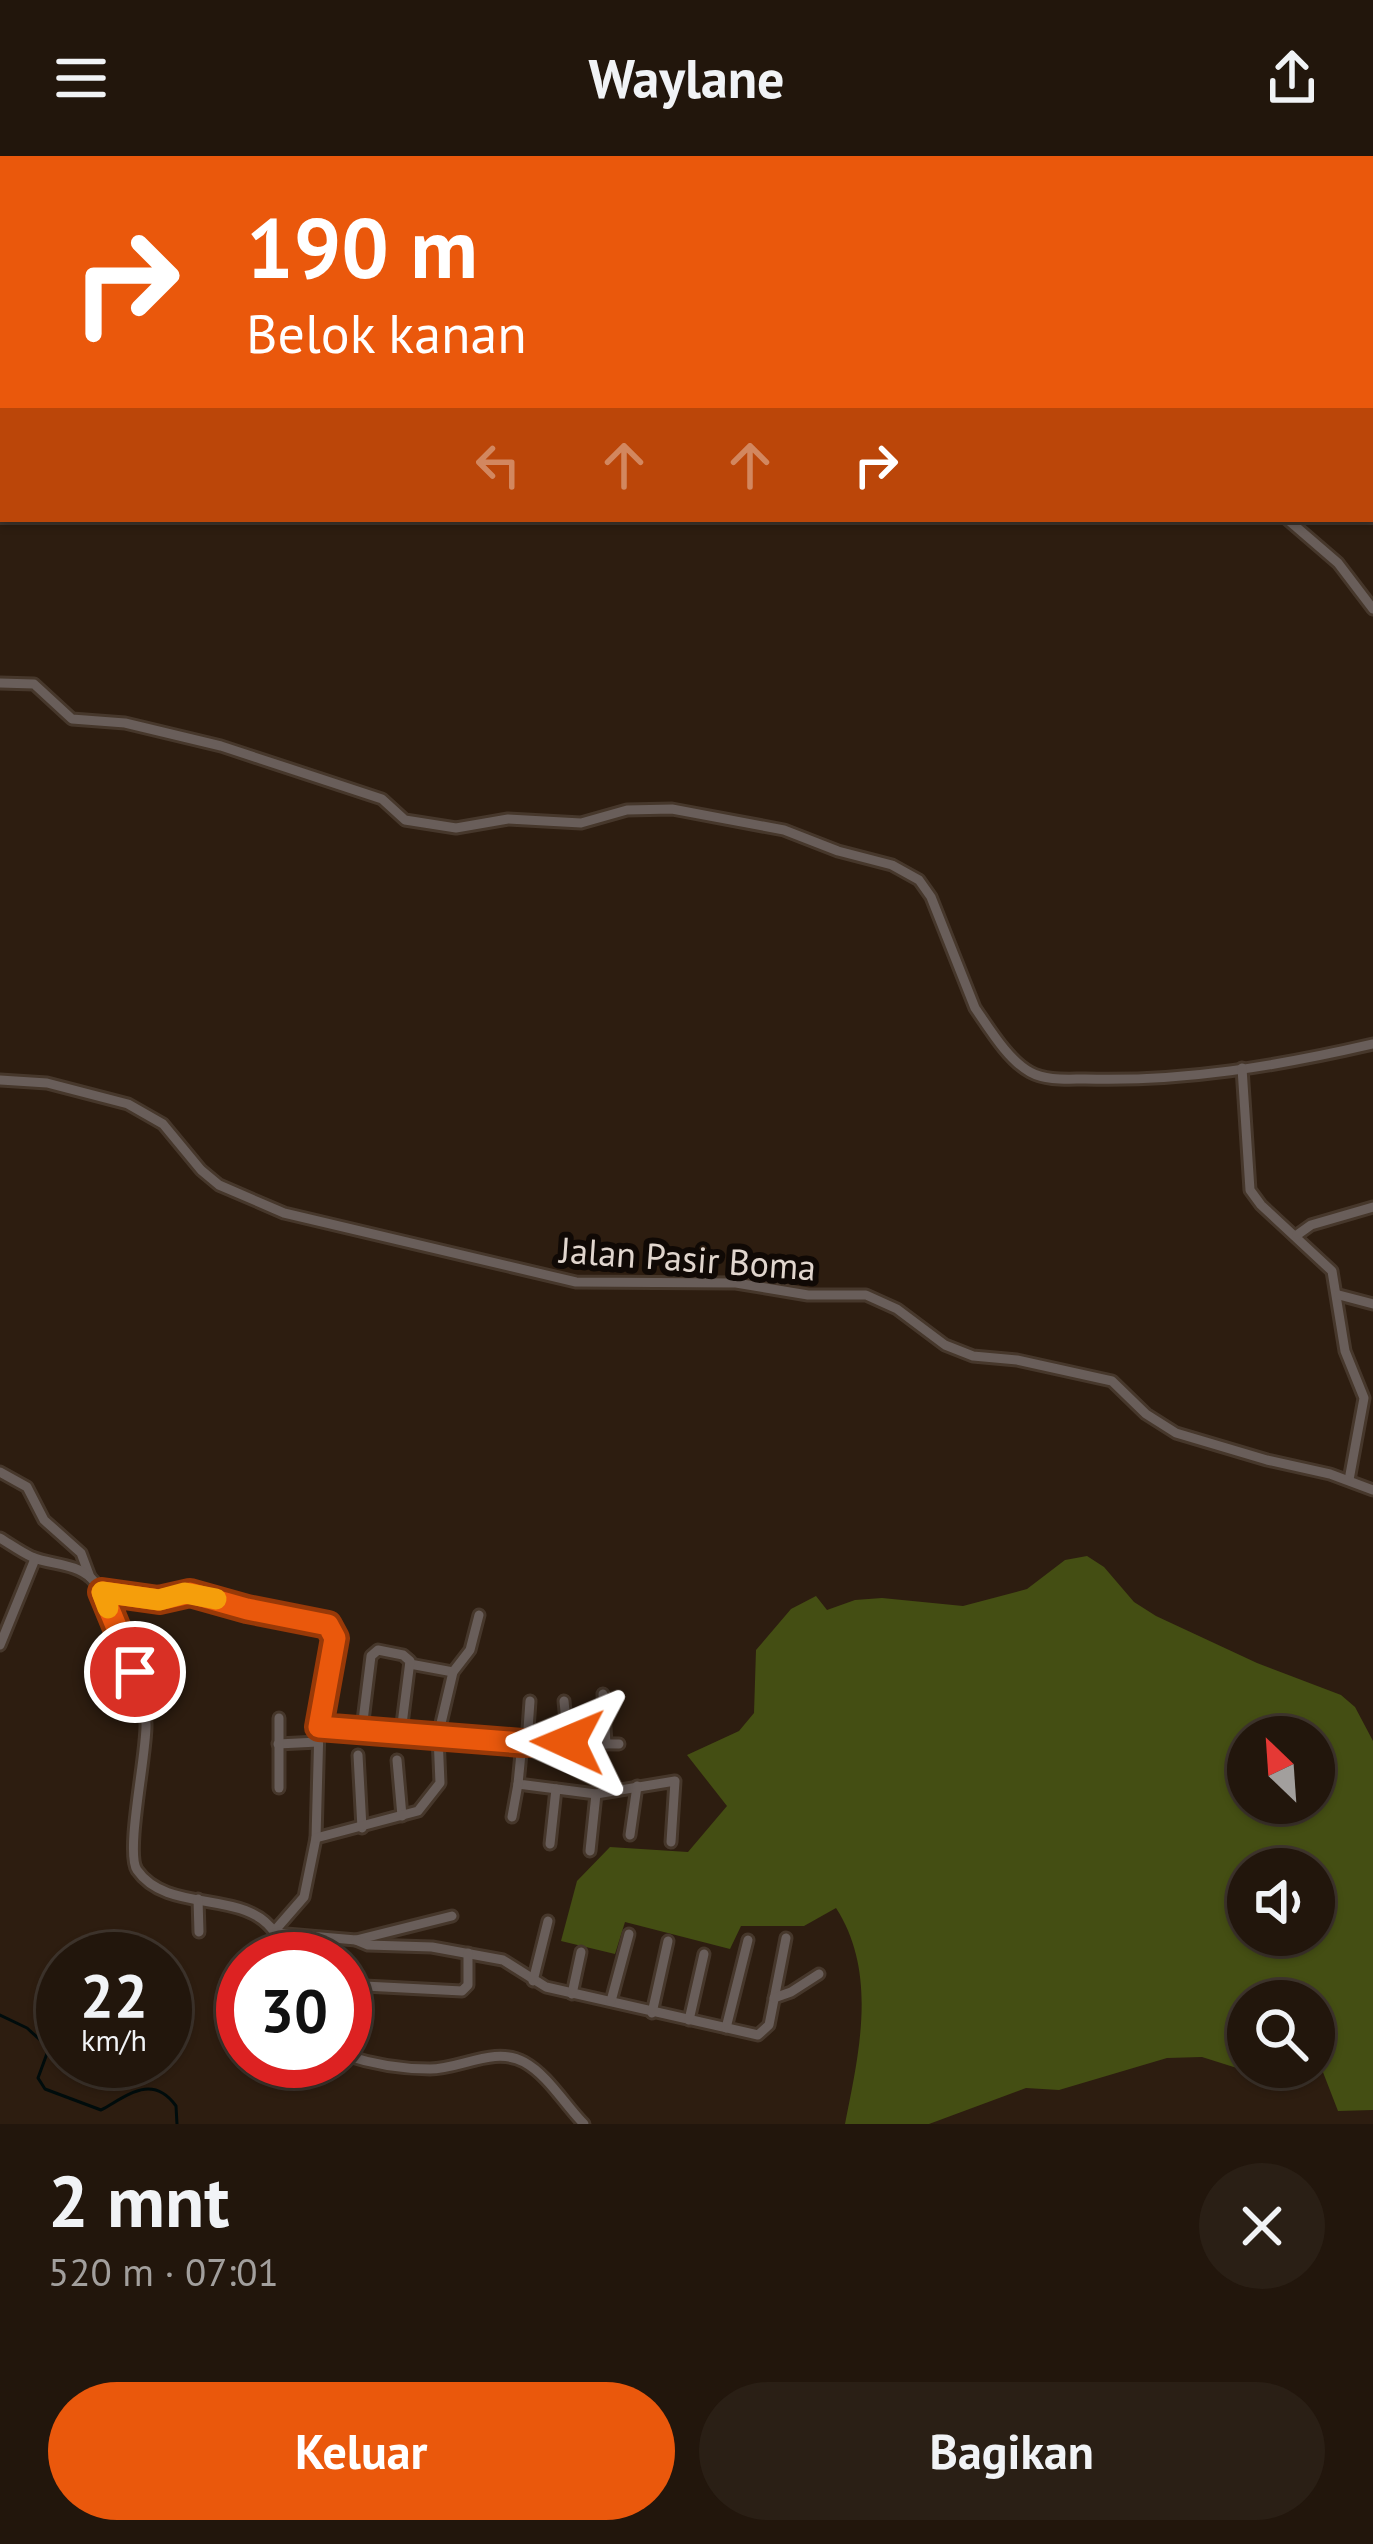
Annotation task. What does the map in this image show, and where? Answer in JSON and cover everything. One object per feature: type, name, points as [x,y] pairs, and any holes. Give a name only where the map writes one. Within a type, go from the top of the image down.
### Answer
[{"type":"street","points":[[1290,522],[1338,563],[1373,609]]},
{"type":"street","points":[[0,683],[34,684],[72,718],[125,723],[207,743],[378,797],[405,820],[457,828],[516,819],[581,823],[627,810],[661,809],[784,830],[892,865],[919,880],[940,915],[975,1008],[1028,1071],[1056,1079],[1153,1081],[1373,1044]]},
{"type":"street","points":[[1242,1068],[1250,1190],[1328,1265],[1339,1295],[1346,1351],[1364,1398],[1349,1480]]},
{"type":"street","name":"Jalan Pasir Boma","points":[[0,1080],[47,1083],[128,1104],[163,1124],[218,1185],[284,1213],[576,1282],[736,1282],[808,1295],[866,1295],[918,1322],[945,1345],[973,1356],[1018,1360],[1112,1381],[1146,1414],[1176,1433],[1373,1490]]},
{"type":"street","points":[[1297,1235],[1311,1225],[1373,1207]]},
{"type":"street","points":[[1339,1295],[1373,1304]]},
{"type":"street","points":[[0,1472],[27,1487],[44,1520],[81,1553],[130,1659],[146,1722],[133,1862],[149,1882],[253,1913],[274,1932]]},
{"type":"street","points":[[0,1538],[35,1559],[59,1563],[90,1577]]},
{"type":"street","points":[[0,1645],[35,1559]]},
{"type":"street","points":[[102,1592],[159,1600],[190,1593],[328,1625],[335,1638],[319,1727],[316,1838],[304,1897],[276,1932]]},
{"type":"street","points":[[316,1838],[423,1808],[440,1783],[438,1736],[453,1672],[470,1649],[479,1615]]},
{"type":"street","points":[[362,1729],[373,1653],[378,1650],[403,1654],[410,1664],[401,1732]]},
{"type":"street","points":[[410,1664],[453,1672]]},
{"type":"street","points":[[603,1694],[605,1744]]},
{"type":"street","points":[[512,1817],[530,1701]]},
{"type":"street","points":[[565,1701],[568,1742]]},
{"type":"street","points":[[279,1718],[279,1788]]},
{"type":"street","points":[[319,1727],[525,1743],[619,1744]]},
{"type":"street","points":[[278,1744],[318,1742]]},
{"type":"street","points":[[358,1755],[362,1828]]},
{"type":"street","points":[[398,1760],[401,1816]]},
{"type":"street","points":[[518,1784],[596,1794],[670,1780],[677,1784],[671,1842]]},
{"type":"street","points":[[630,1835],[637,1786]]},
{"type":"street","points":[[550,1844],[556,1789]]},
{"type":"street","points":[[590,1851],[596,1794]]},
{"type":"street","points":[[198,1899],[199,1931]]},
{"type":"street","points":[[372,1936],[452,1916]]},
{"type":"street","points":[[430,1921],[432,1947]]},
{"type":"street","points":[[532,1981],[548,1921]]},
{"type":"street","points":[[611,2001],[629,1934]]},
{"type":"street","points":[[372,1946],[432,1947],[503,1960],[532,1981],[572,1994],[762,2034],[769,2025],[785,1939]]},
{"type":"street","points":[[726,2028],[748,1940]]},
{"type":"street","points":[[652,2013],[668,1941]]},
{"type":"street","points":[[572,1994],[581,1952]]},
{"type":"street","points":[[372,1986],[462,1991],[468,1984],[468,1953]]},
{"type":"street","points":[[689,2020],[704,1954]]},
{"type":"street","points":[[774,1998],[819,1974]]},
{"type":"street","points":[[372,2061],[433,2069],[493,2056],[514,2058],[536,2071],[584,2124]]},
{"type":"green space","points":[[1087,1556],[1104,1567],[1134,1602],[1156,1616],[1341,1695],[1355,1707],[1373,1741],[1373,2110],[1338,2111],[1329,2088],[1335,2088],[1335,1980],[1227,1980],[1227,2065],[1202,2057],[1167,2058],[1059,2090],[1026,2088],[929,2124],[845,2124],[859,2042],[861,1986],[849,1933],[836,1908],[804,1926],[741,1926],[730,1949],[625,1922],[615,1954],[561,1941],[577,1881],[610,1847],[688,1852],[727,1806],[687,1755],[739,1731],[754,1713],[756,1650],[791,1609],[816,1596],[827,1610],[855,1600],[882,1598],[963,1606],[1027,1589],[1065,1560]]},
{"type":"waterway","points":[[0,2015],[27,2028],[49,2048],[38,2078],[45,2089],[101,2110],[139,2090],[158,2091],[176,2106],[177,2124]]},
{"type":"slow traffic","points":[[108,1608],[102,1592],[159,1600],[185,1593],[216,1599]]},
{"type":"route","points":[[135,1672],[102,1592],[159,1600],[190,1593],[328,1625],[335,1638],[319,1727],[522,1743],[568,1742]]}]
